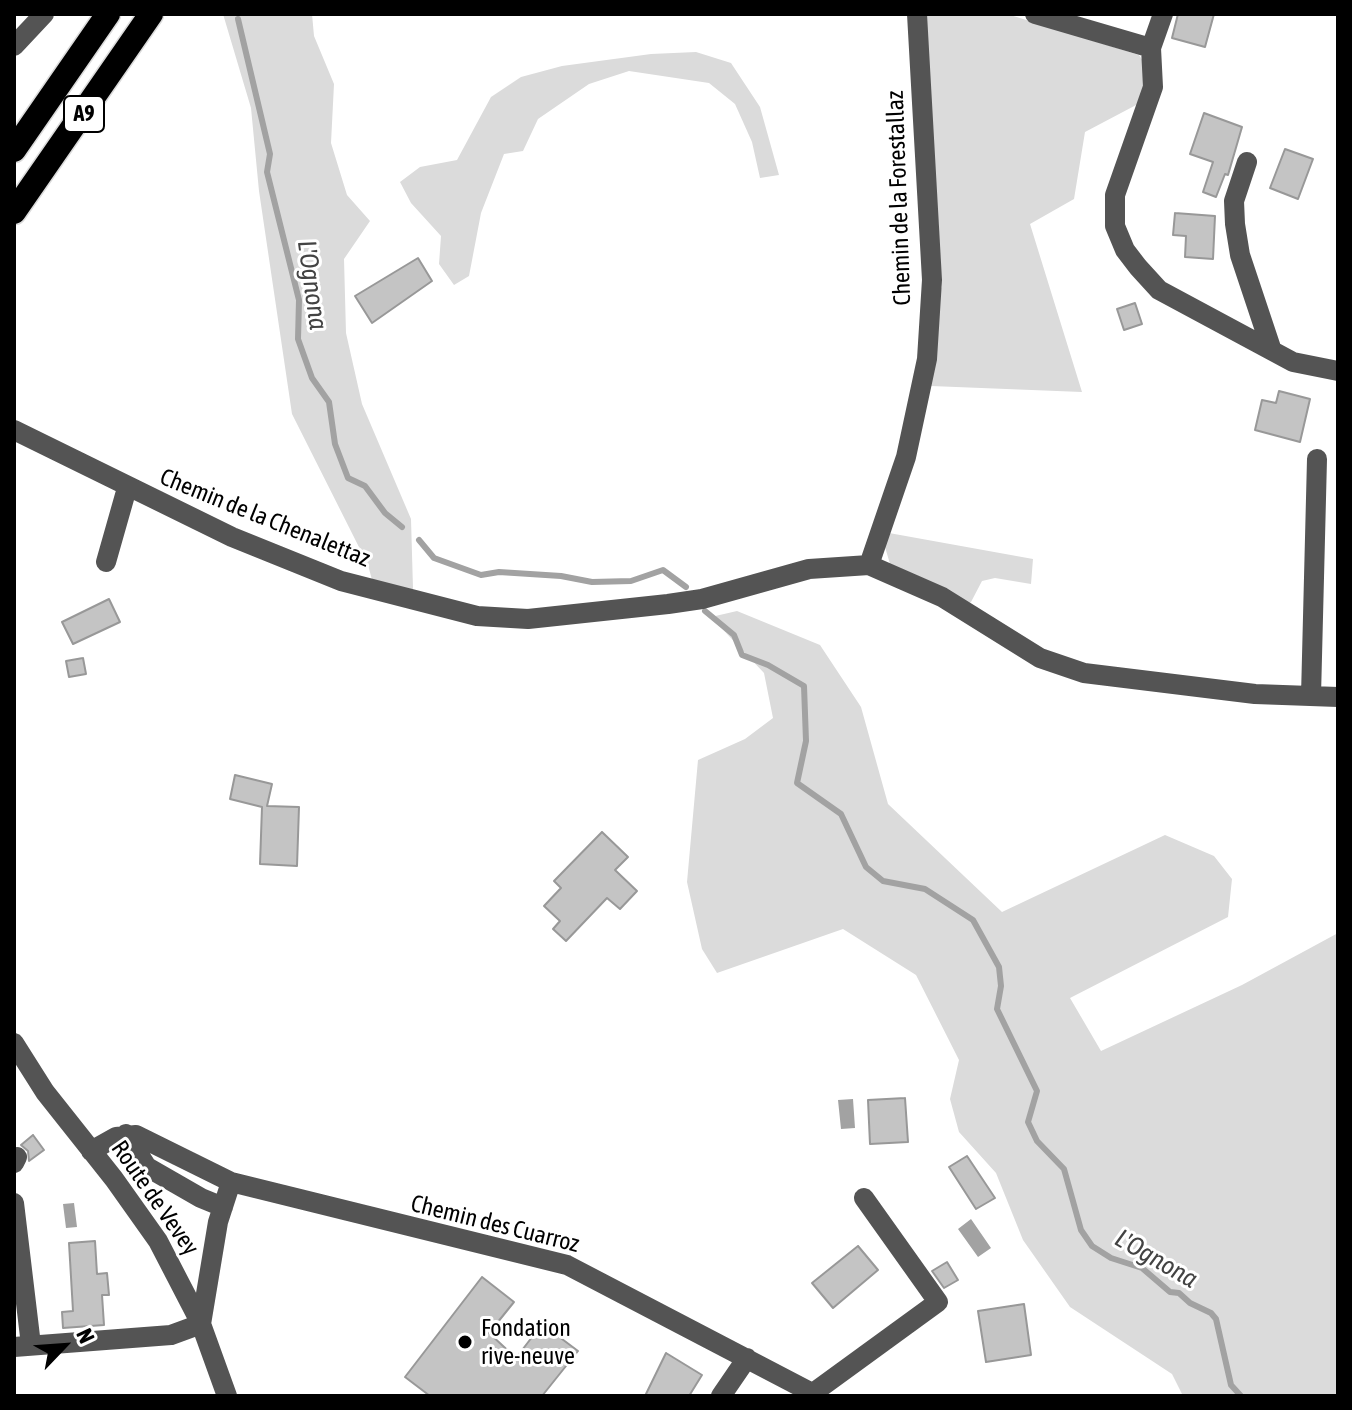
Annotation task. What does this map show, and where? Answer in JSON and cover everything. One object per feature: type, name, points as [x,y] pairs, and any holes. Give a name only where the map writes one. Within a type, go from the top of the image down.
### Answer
[{"type":"highway","name":"A9","points":[[14,150],[108,14]]},
{"type":"highway","name":"A9","points":[[14,212],[151,14]]},
{"type":"street","points":[[14,46],[44,14]]},
{"type":"street","name":"Chemin de la Forestallaz","points":[[869,565],[906,457],[927,359],[932,280],[917,14]]},
{"type":"street","points":[[1035,14],[1151,48]]},
{"type":"street","points":[[1163,14],[1151,48],[1153,87],[1115,195],[1115,226],[1125,250],[1159,290],[1293,362],[1338,371]]},
{"type":"street","points":[[1247,162],[1234,201],[1235,224],[1240,255],[1271,348]]},
{"type":"street","name":"Chemin de la Chenalettaz","points":[[14,430],[232,537],[341,581],[427,605],[500,620],[702,599],[809,569],[869,565],[942,597],[1040,658],[1084,673],[1177,686],[1338,697]]},
{"type":"street","points":[[1311,696],[1317,459]]},
{"type":"street","points":[[106,562],[127,488]]},
{"type":"street","name":"Route de Vevey","points":[[14,1043],[45,1092],[158,1241],[201,1324],[227,1396]]},
{"type":"street","points":[[91,1151],[126,1134],[147,1167],[223,1207]]},
{"type":"street","name":"Chemin des Cuarroz","points":[[126,1134],[136,1135],[231,1182],[567,1265],[815,1394]]},
{"type":"street","points":[[14,1203],[23,1346],[171,1335],[201,1324],[223,1207],[231,1182]]},
{"type":"street","points":[[815,1394],[938,1302],[864,1198]]},
{"type":"street","points":[[721,1396],[747,1358]]},
{"type":"shaded area","points":[[223,14],[312,14],[314,36],[334,84],[331,143],[347,195],[370,221],[344,259],[346,333],[362,404],[411,519],[413,589],[375,591],[368,565],[292,414],[259,191],[251,108]]},
{"type":"shaded area","points":[[925,14],[1007,14],[1139,55],[1143,61],[1147,80],[1138,104],[1085,132],[1074,199],[1030,224],[1082,392],[931,386],[937,296],[942,287]]},
{"type":"shaded area","points":[[696,52],[731,63],[760,107],[779,175],[760,178],[752,142],[735,104],[709,83],[629,71],[589,84],[538,119],[523,151],[504,154],[481,213],[469,276],[454,285],[439,264],[441,236],[411,203],[400,182],[420,167],[457,160],[491,97],[521,77],[562,66],[651,54]]},
{"type":"shaded area","points":[[889,533],[1033,559],[1031,584],[995,578],[982,581],[971,602],[965,606],[890,564],[885,547]]},
{"type":"shaded area","points":[[737,611],[820,645],[861,707],[888,804],[1002,912],[1165,835],[1214,856],[1232,879],[1228,917],[1070,998],[1101,1051],[1242,985],[1338,933],[1338,1396],[1183,1396],[1172,1374],[1070,1307],[1023,1240],[996,1173],[959,1132],[950,1099],[959,1060],[916,975],[843,929],[717,973],[702,949],[687,882],[698,760],[745,739],[773,718],[764,673],[711,617]]},
{"type":"shaded area","points":[[853,1099],[855,1128],[841,1129],[838,1100]]},
{"type":"shaded area","points":[[74,1203],[77,1227],[66,1228],[63,1204]]},
{"type":"shaded area","points":[[971,1219],[991,1248],[978,1257],[958,1229]]},
{"type":"building","points":[[1178,14],[1214,14],[1205,47],[1172,38]]},
{"type":"building","points":[[1204,113],[1242,127],[1228,175],[1225,174],[1216,197],[1203,192],[1213,162],[1190,154]]},
{"type":"building","points":[[1285,149],[1313,159],[1298,199],[1270,188]]},
{"type":"building","points":[[1175,213],[1215,216],[1213,259],[1185,257],[1186,236],[1173,235]]},
{"type":"building","points":[[418,258],[432,281],[372,323],[355,296]]},
{"type":"building","points":[[1135,303],[1142,324],[1124,330],[1117,309]]},
{"type":"building","points":[[1279,391],[1310,399],[1300,442],[1255,430],[1262,400],[1276,403]]},
{"type":"building","points":[[109,599],[120,622],[73,644],[62,622]]},
{"type":"building","points":[[83,658],[86,674],[69,677],[66,661]]},
{"type":"building","points":[[235,775],[272,784],[267,806],[299,807],[297,866],[260,864],[262,807],[230,799]]},
{"type":"building","points":[[602,832],[628,857],[615,870],[637,891],[620,909],[607,898],[566,941],[553,929],[560,921],[544,906],[561,888],[554,881]]},
{"type":"building","points":[[905,1098],[908,1142],[870,1144],[868,1100]]},
{"type":"building","points":[[33,1135],[44,1150],[29,1161],[28,1151],[21,1145]]},
{"type":"building","points":[[967,1156],[995,1198],[976,1209],[949,1167]]},
{"type":"building","points":[[95,1241],[97,1274],[107,1273],[109,1295],[102,1295],[104,1325],[63,1328],[62,1312],[73,1311],[69,1243]]},
{"type":"building","points":[[858,1246],[878,1270],[833,1308],[812,1283]]},
{"type":"building","points":[[947,1262],[958,1280],[944,1288],[932,1271]]},
{"type":"building","name":"Fondation rive-neuve","points":[[482,1277],[514,1302],[489,1333],[516,1358],[542,1324],[578,1351],[542,1396],[430,1396],[405,1377]]},
{"type":"building","points":[[1024,1304],[1031,1355],[986,1362],[978,1311]]},
{"type":"building","points":[[666,1353],[702,1375],[689,1396],[645,1396]]},
{"type":"waterway","name":"L'Ognona","points":[[238,19],[270,154],[267,172],[299,300],[298,339],[312,378],[329,402],[335,444],[348,478],[365,486],[385,513],[402,527]]},
{"type":"waterway","name":"L'Ognona","points":[[419,540],[434,558],[481,575],[499,572],[561,576],[592,582],[631,581],[663,570],[686,587]]},
{"type":"waterway","name":"L'Ognona","points":[[705,611],[734,635],[742,655],[768,665],[804,686],[806,741],[797,783],[841,814],[866,867],[883,881],[925,889],[973,920],[999,967],[1001,986],[997,1009],[1037,1091],[1028,1122],[1037,1141],[1064,1169],[1081,1230],[1092,1246],[1111,1258],[1142,1268],[1170,1292],[1179,1293],[1190,1303],[1211,1313],[1216,1319],[1231,1385],[1241,1396]]},
{"type":"place","name":"Fondation rive-neuve","points":[[465,1342]]}]
